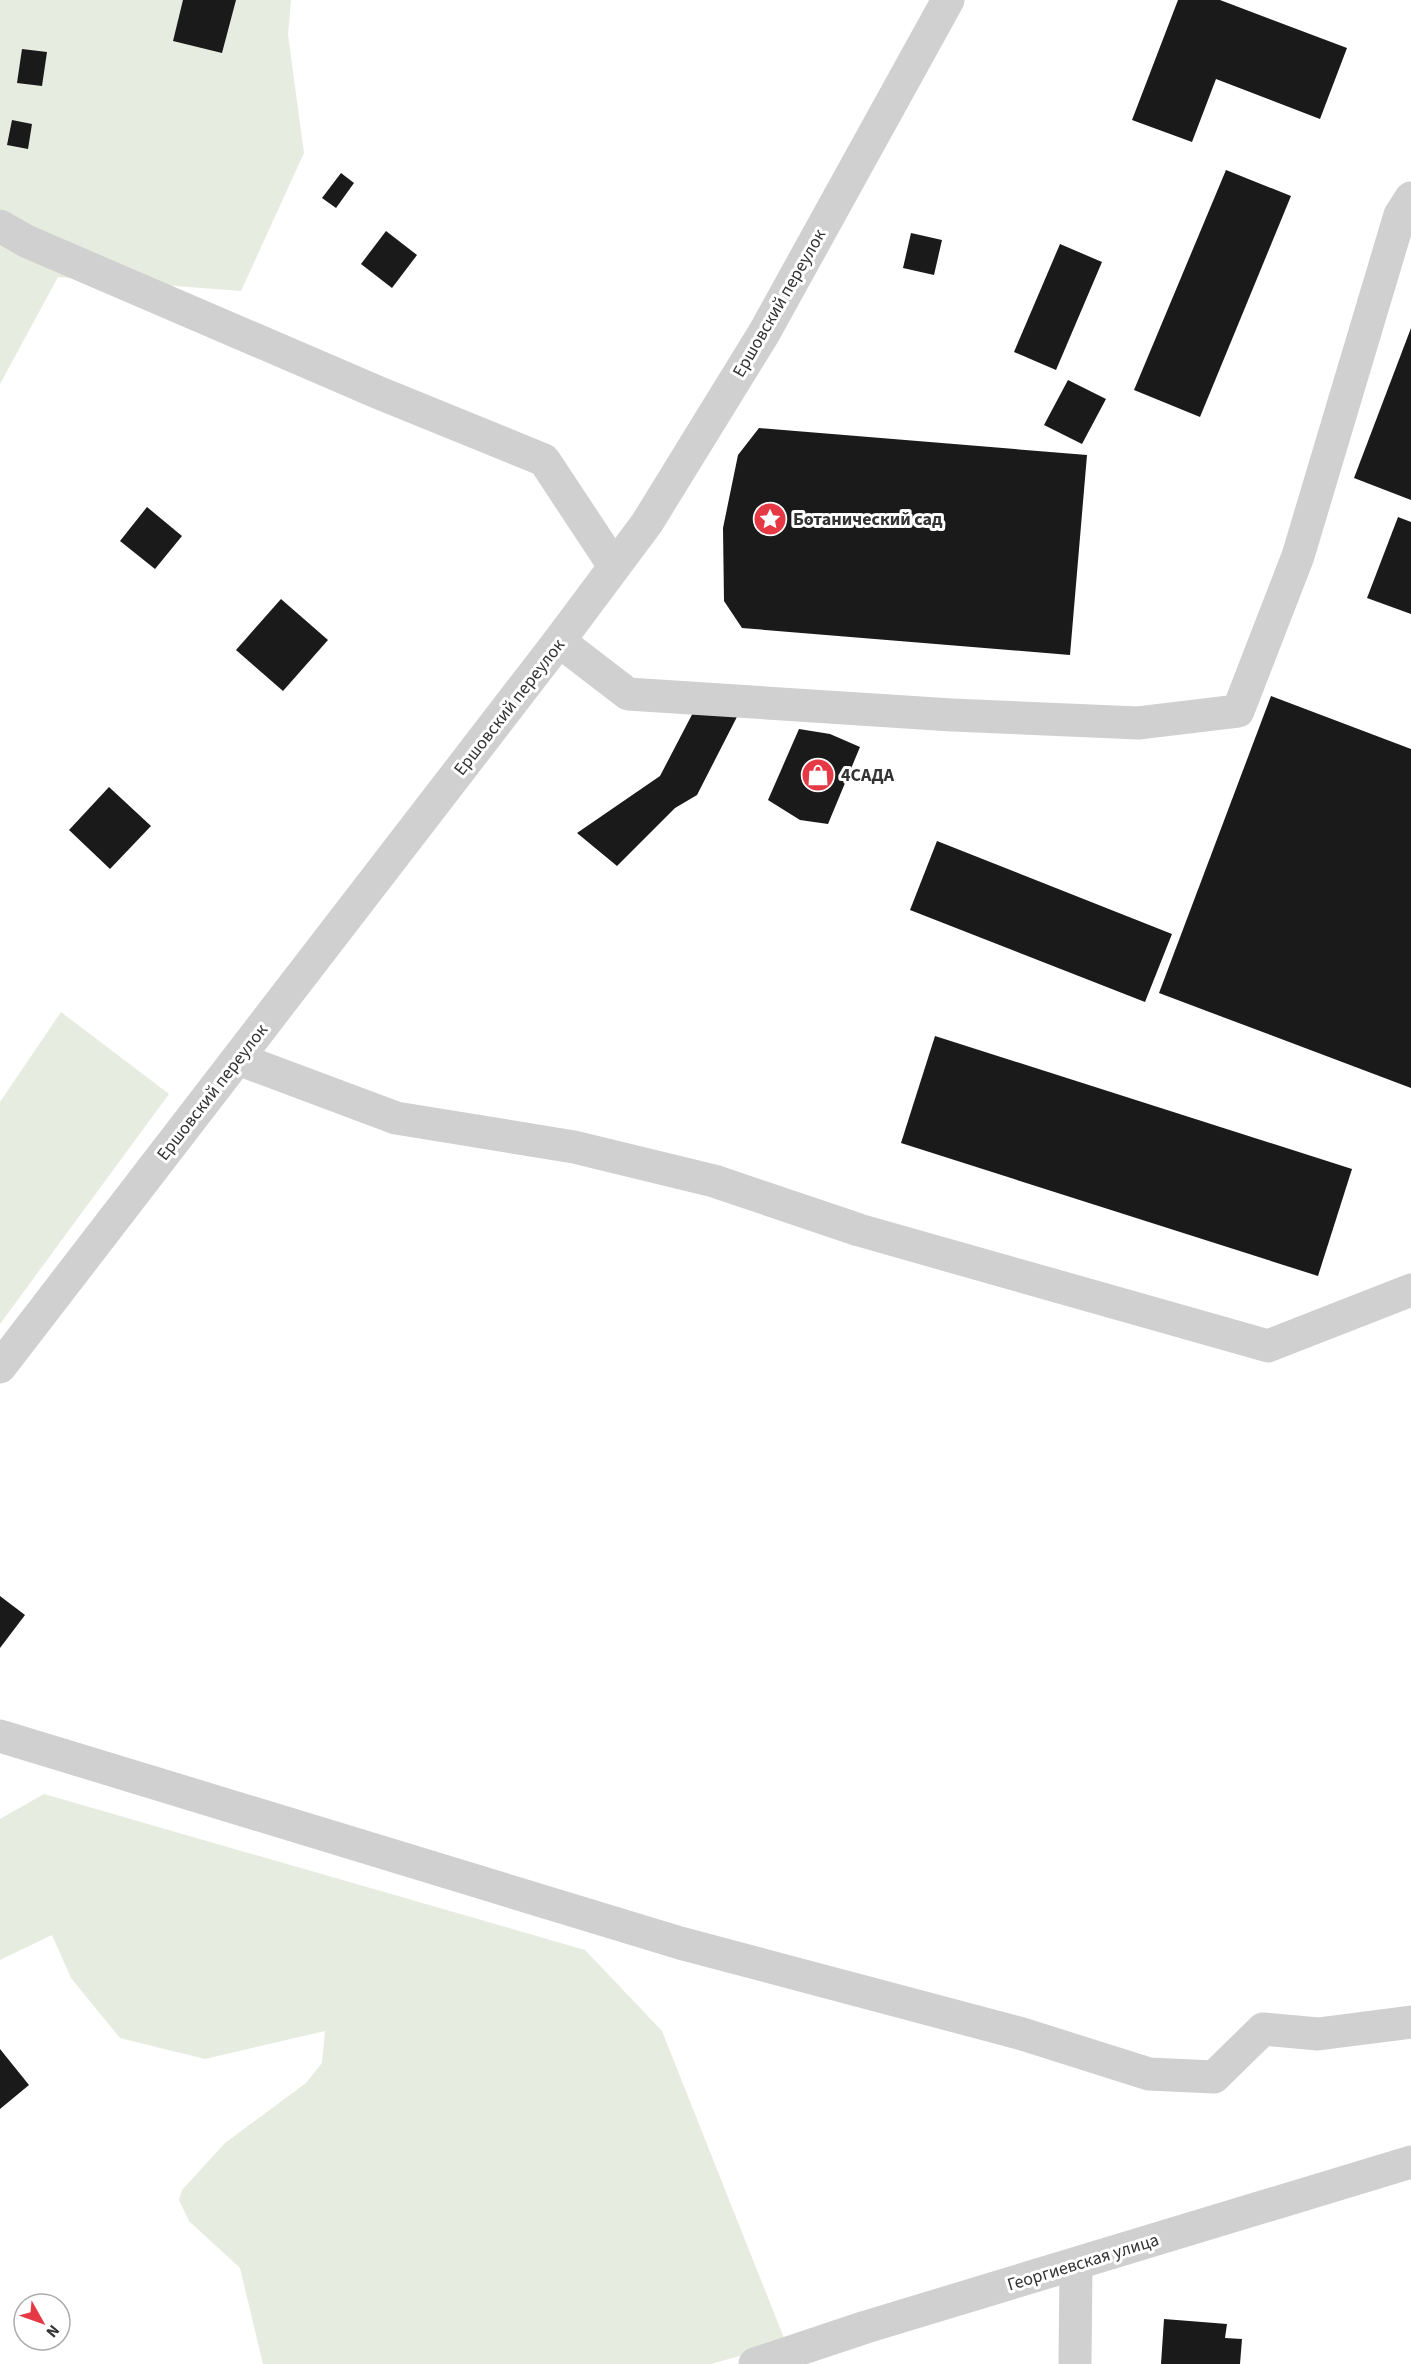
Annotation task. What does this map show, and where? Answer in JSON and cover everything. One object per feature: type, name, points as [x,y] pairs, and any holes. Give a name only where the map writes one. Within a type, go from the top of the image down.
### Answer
[{"type":"street","name":"Ершовский переулок","points":[[0,1367],[559,642],[647,523],[764,333],[948,0]]},
{"type":"street","points":[[559,642],[628,694],[952,715],[1138,723],[1238,711],[1298,556],[1400,215],[1411,198]]},
{"type":"street","points":[[0,226],[26,241],[377,392],[544,460],[614,566]]},
{"type":"street","points":[[238,1059],[396,1118],[574,1147],[714,1181],[859,1230],[1268,1346],[1411,1290]]},
{"type":"street","points":[[0,1736],[680,1943],[1019,2032],[1149,2074],[1214,2077],[1263,2029],[1318,2034],[1411,2022]]},
{"type":"street","name":"Георгиевская улица","points":[[755,2364],[1411,2162]]},
{"type":"street","points":[[1075,2364],[1076,2265]]},
{"type":"shaded area","points":[[0,0],[291,0],[288,35],[304,153],[241,291],[58,277],[0,384]]},
{"type":"shaded area","points":[[61,1012],[169,1094],[0,1324],[0,1102]]},
{"type":"shaded area","points":[[44,1794],[585,1950],[662,2031],[786,2343],[711,2364],[263,2364],[240,2268],[189,2221],[179,2200],[182,2190],[225,2143],[306,2083],[322,2063],[325,2031],[205,2059],[120,2038],[71,1978],[52,1935],[0,1960],[0,1819]]},
{"type":"building","points":[[183,0],[236,0],[222,53],[173,41]]},
{"type":"building","points":[[1178,0],[1220,0],[1347,48],[1320,119],[1216,79],[1192,142],[1132,120]]},
{"type":"building","points":[[22,49],[47,52],[42,86],[17,83]]},
{"type":"building","points":[[12,120],[32,124],[28,149],[7,145]]},
{"type":"building","points":[[1226,170],[1291,196],[1200,417],[1134,390]]},
{"type":"building","points":[[341,173],[354,183],[336,208],[322,198]]},
{"type":"building","points":[[386,231],[417,255],[392,288],[361,264]]},
{"type":"building","points":[[911,233],[942,240],[934,275],[903,268]]},
{"type":"building","points":[[1060,244],[1102,262],[1056,370],[1014,352]]},
{"type":"building","points":[[1411,328],[1411,500],[1354,478]]},
{"type":"building","points":[[1068,380],[1106,399],[1082,444],[1044,425]]},
{"type":"building","points":[[759,428],[1087,455],[1070,655],[742,628],[724,601],[723,528],[738,455]]},
{"type":"building","points":[[147,507],[182,536],[155,569],[120,541]]},
{"type":"building","points":[[1398,517],[1411,522],[1411,614],[1367,598]]},
{"type":"building","points":[[281,599],[328,640],[283,691],[236,650]]},
{"type":"building","points":[[1271,696],[1411,749],[1411,1088],[1159,993]]},
{"type":"building","points":[[697,705],[741,709],[697,795],[675,808],[617,866],[577,833],[660,776]]},
{"type":"building","points":[[799,729],[830,734],[860,747],[828,824],[800,820],[768,800]]},
{"type":"building","points":[[109,787],[151,826],[110,869],[69,830]]},
{"type":"building","points":[[937,841],[1172,934],[1145,1002],[910,910]]},
{"type":"building","points":[[935,1036],[1352,1169],[1318,1276],[901,1143]]},
{"type":"building","points":[[0,1596],[25,1615],[0,1648]]},
{"type":"building","points":[[0,2049],[29,2085],[0,2109]]},
{"type":"building","points":[[1164,2319],[1227,2324],[1225,2338],[1242,2339],[1240,2364],[1161,2364]]},
{"type":"place","name":"Ботанический сад","points":[[770,519]]},
{"type":"place","name":"4САДА","points":[[818,775]]}]
